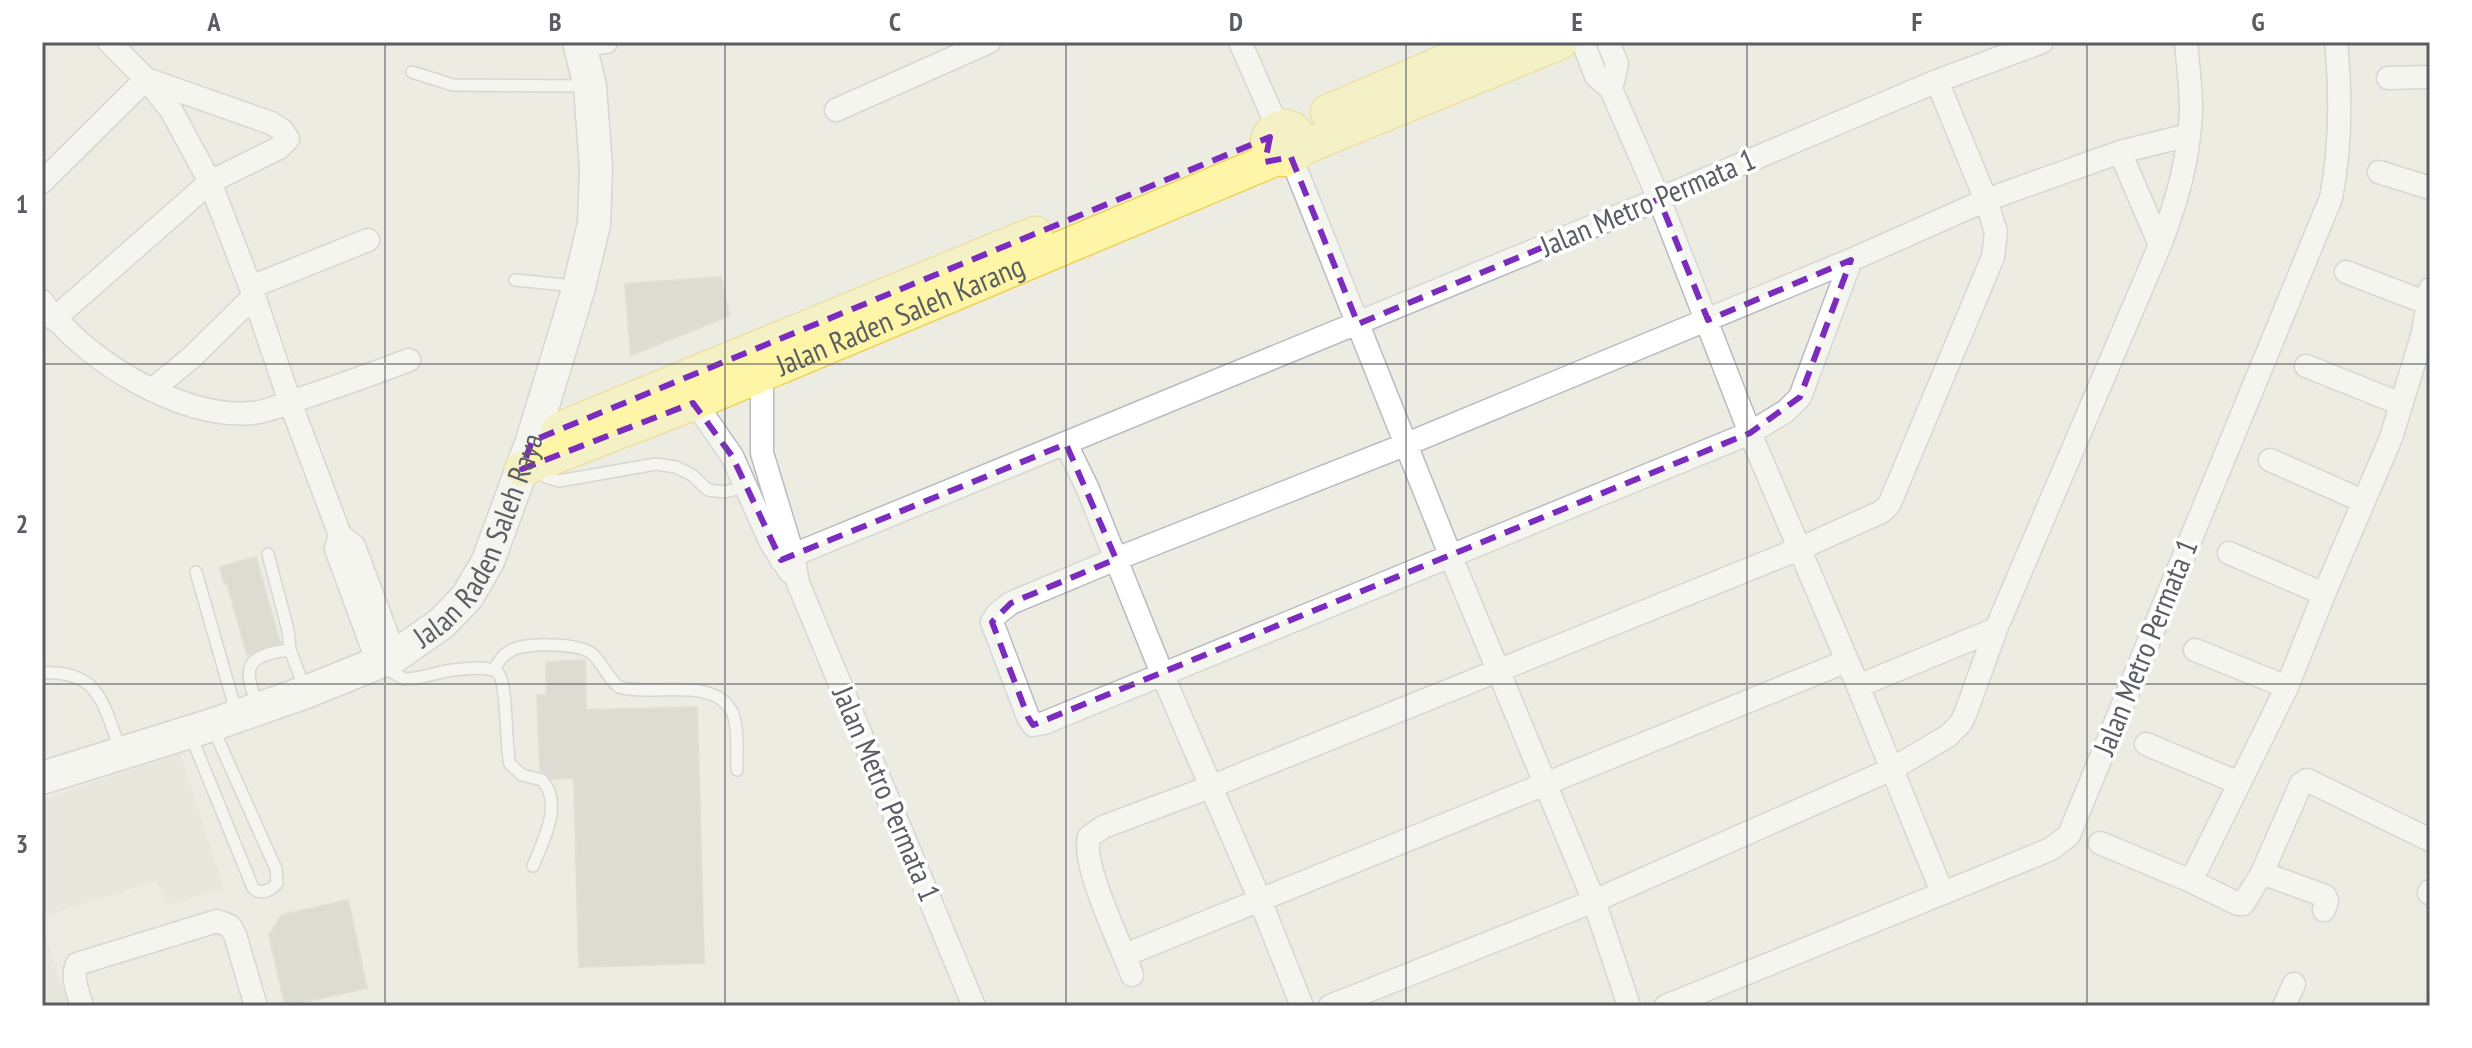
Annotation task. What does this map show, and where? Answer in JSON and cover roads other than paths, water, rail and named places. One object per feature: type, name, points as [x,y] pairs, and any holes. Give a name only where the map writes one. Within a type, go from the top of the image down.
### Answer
[{"type":"main road","name":"Jalan Raden Saleh Karang","points":[[1285,143],[1492,42]]},
{"type":"main road","name":"Jalan Raden Saleh Karang","points":[[528,458],[1285,143],[1560,42]]},
{"type":"main road","name":"Jalan Raden Saleh Raya","points":[[42,778],[306,692],[386,660],[442,623],[467,597],[488,561],[528,458],[579,287],[594,224],[596,169],[588,43]]},
{"type":"street","points":[[109,42],[146,79],[171,110],[210,182],[253,291],[290,402],[340,535],[336,549],[386,660]]},
{"type":"street","points":[[836,110],[989,42]]},
{"type":"street","points":[[1240,42],[1285,143],[1451,557],[1594,901],[1629,1006]]},
{"type":"street","points":[[1583,42],[1596,76],[1611,89],[1659,199],[1750,433],[1942,892]]},
{"type":"street","points":[[1608,42],[1617,64],[1611,89]]},
{"type":"street","name":"Jalan Metro Permata 1","points":[[787,558],[1358,324],[1937,81],[2042,42]]},
{"type":"street","points":[[1330,1006],[1594,901],[1892,769],[1948,736],[1961,723],[1996,629],[2176,203],[2185,172],[2191,108],[2186,42]]},
{"type":"street","name":"Jalan Metro Permata 1","points":[[1666,1006],[2051,849],[2069,835],[2331,198],[2338,161],[2336,42]]},
{"type":"street","points":[[2388,78],[2430,77]]},
{"type":"street","points":[[146,79],[271,123],[288,139],[279,148],[210,182],[48,310],[103,361],[176,402],[216,412],[253,413],[409,360]]},
{"type":"street","points":[[42,182],[146,79]]},
{"type":"street","points":[[1847,661],[1260,900],[1129,965],[1092,874],[1086,847],[1089,837],[1103,827],[1210,787],[1799,549],[1881,512],[1889,505],[1993,257],[1996,232],[1937,81]]},
{"type":"street","points":[[1851,260],[1800,397],[1786,411],[1750,433],[1163,676],[1038,725],[1033,725],[1028,717],[993,626],[993,618],[1011,603],[1708,320],[1986,200],[2120,152],[2189,135]]},
{"type":"street","points":[[2120,152],[2160,245]]},
{"type":"street","points":[[2379,172],[2430,188]]},
{"type":"street","points":[[152,390],[192,357],[253,291],[368,240]]},
{"type":"street","points":[[2191,881],[2287,687],[2391,438],[2423,333],[2429,296],[2346,272]]},
{"type":"street","name":"Jalan Metro Permata 1","points":[[757,363],[762,453],[787,558],[974,1006]]},
{"type":"street","points":[[2306,366],[2401,404]]},
{"type":"street","name":"Jalan Metro Permata 1","points":[[688,391],[725,445],[771,543],[787,558]]},
{"type":"street","points":[[1066,444],[1087,487],[1302,1006]]},
{"type":"street","points":[[2270,460],[2363,501]]},
{"type":"street","points":[[2229,553],[2324,594]]},
{"type":"street","points":[[1858,686],[1996,629]]},
{"type":"street","points":[[2195,650],[2287,687]]},
{"type":"street","points":[[2146,744],[2239,783]]},
{"type":"street","points":[[2100,843],[2243,904],[2262,873],[2302,783],[2307,780],[2430,840]]},
{"type":"street","points":[[2262,873],[2324,903],[2347,903]]},
{"type":"street","points":[[82,1006],[74,979],[77,964],[217,921],[230,926],[235,935],[256,1006]]},
{"type":"street","points":[[2284,1006],[2294,984]]},
{"type":"lane","points":[[412,72],[453,85],[590,86]]},
{"type":"lane","points":[[515,280],[579,287]]},
{"type":"lane","points":[[528,458],[546,477],[559,481],[656,464],[676,467],[692,475],[708,490],[724,492],[746,487]]},
{"type":"lane","points":[[268,554],[288,630],[290,650],[306,692]]},
{"type":"lane","points":[[196,572],[253,888],[261,892],[277,883],[276,869],[224,720]]},
{"type":"lane","points":[[494,670],[502,658],[515,648],[538,645],[576,647],[592,653],[619,687],[700,691],[718,695],[725,700],[733,715],[737,770]]},
{"type":"lane","points":[[224,720],[250,687],[249,667],[254,660],[290,650]]},
{"type":"lane","points":[[386,660],[404,679],[451,670],[494,670],[502,678],[510,764],[522,775],[542,780],[549,793],[550,825],[533,866]]},
{"type":"lane","points":[[42,673],[59,672],[86,681],[101,697],[122,753]]}]
